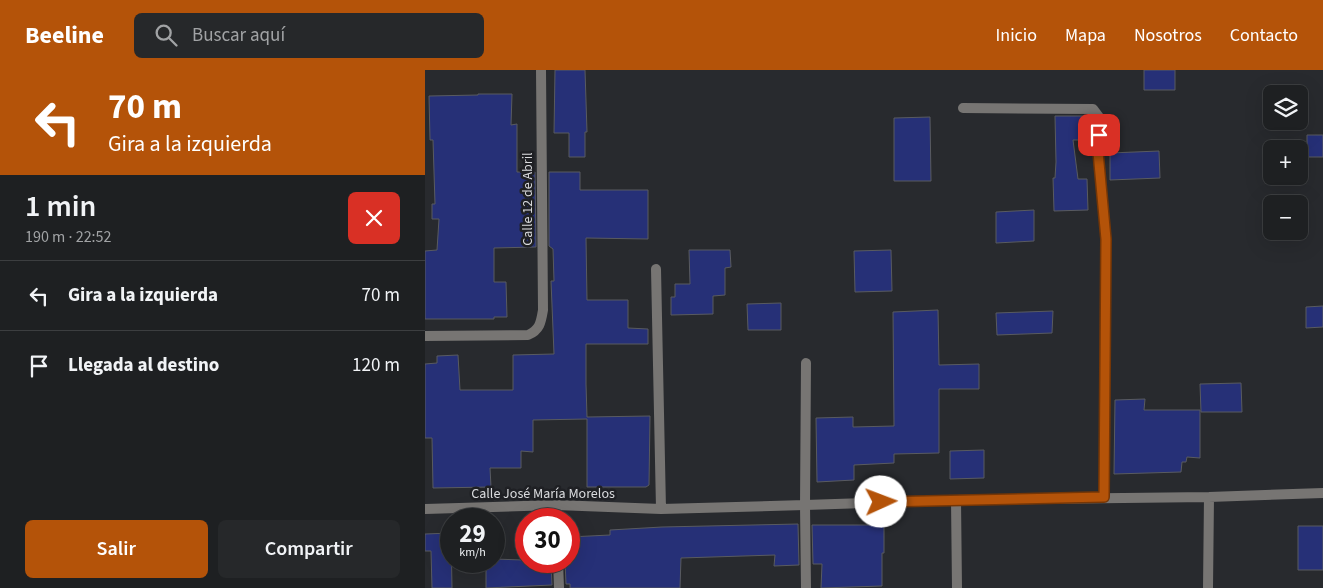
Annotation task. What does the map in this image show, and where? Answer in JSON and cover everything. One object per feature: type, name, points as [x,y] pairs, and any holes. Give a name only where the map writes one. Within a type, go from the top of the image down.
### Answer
[{"type":"street","name":"Calle 12 de Abril","points":[[425,336],[528,334],[539,327],[543,310],[541,70]]},
{"type":"street","points":[[963,108],[1093,109],[1099,117],[1098,152],[1106,239],[1104,497]]},
{"type":"street","points":[[656,269],[661,509]]},
{"type":"street","points":[[806,363],[806,588]]},
{"type":"street","name":"Calle José María Morelos","points":[[425,508],[556,505],[661,509],[1104,497],[1209,498],[1323,493]]},
{"type":"street","points":[[1207,588],[1209,498]]},
{"type":"street","points":[[956,500],[957,588]]},
{"type":"street","points":[[558,573],[559,588]]},
{"type":"building","points":[[555,70],[585,70],[587,132],[585,132],[585,157],[569,157],[569,133],[554,133]]},
{"type":"building","points":[[1144,70],[1175,70],[1175,90],[1144,90]]},
{"type":"building","points":[[512,94],[511,125],[517,124],[517,172],[535,172],[536,247],[494,248],[494,282],[506,282],[507,317],[494,317],[494,319],[425,319],[425,251],[437,250],[439,219],[432,219],[432,204],[435,204],[433,140],[430,140],[429,96]]},
{"type":"building","points":[[1055,116],[1087,116],[1087,140],[1073,140],[1078,179],[1087,179],[1088,210],[1054,211]]},
{"type":"building","points":[[930,117],[931,181],[894,181],[894,118]]},
{"type":"building","points":[[1307,135],[1323,135],[1323,157],[1308,157]]},
{"type":"building","points":[[1159,151],[1160,178],[1110,180],[1110,153]]},
{"type":"building","points":[[549,172],[580,172],[580,190],[648,190],[648,239],[586,238],[587,300],[628,300],[628,328],[648,329],[648,344],[586,344],[586,384],[587,417],[650,416],[649,485],[646,487],[587,487],[587,419],[533,420],[533,452],[521,451],[521,468],[490,468],[491,487],[433,488],[432,438],[425,438],[425,364],[437,363],[437,356],[458,355],[460,390],[513,390],[513,355],[554,354],[551,281],[554,281],[553,249],[549,246]]},
{"type":"building","points":[[1034,210],[1034,241],[996,243],[996,212]]},
{"type":"building","points":[[689,250],[730,250],[731,267],[725,268],[725,295],[713,296],[713,314],[671,315],[671,297],[675,297],[675,284],[690,284]]},
{"type":"building","points":[[891,250],[892,291],[855,292],[854,251]]},
{"type":"building","points":[[781,303],[781,330],[748,330],[747,304]]},
{"type":"building","points":[[1323,306],[1323,327],[1306,328],[1306,307]]},
{"type":"building","points":[[938,310],[939,365],[979,364],[979,389],[939,389],[939,453],[894,454],[894,463],[854,465],[854,480],[817,482],[816,418],[853,417],[853,427],[894,426],[893,312]]},
{"type":"building","points":[[1053,311],[1052,333],[997,335],[996,313]]},
{"type":"building","points":[[1241,383],[1242,412],[1201,412],[1200,384]]},
{"type":"building","points":[[1145,399],[1144,410],[1200,410],[1200,458],[1187,457],[1186,462],[1182,462],[1181,472],[1114,474],[1115,400]]},
{"type":"building","points":[[984,450],[984,478],[950,479],[950,451]]},
{"type":"building","points":[[798,524],[799,565],[774,566],[775,555],[681,558],[680,588],[570,588],[570,584],[566,584],[566,573],[580,573],[580,536],[610,535],[610,530]]},
{"type":"building","points":[[812,525],[884,525],[882,586],[821,588],[822,564],[813,564]]},
{"type":"building","points":[[1298,526],[1323,526],[1323,570],[1298,570]]},
{"type":"building","points":[[440,533],[440,573],[452,573],[452,588],[432,588],[431,551],[425,551],[425,534]]},
{"type":"building","points":[[505,559],[515,560],[515,573],[552,573],[552,585],[486,588],[486,573],[505,573]]},
{"type":"route","points":[[881,502],[1104,497],[1106,239],[1098,152],[1099,135]]}]
